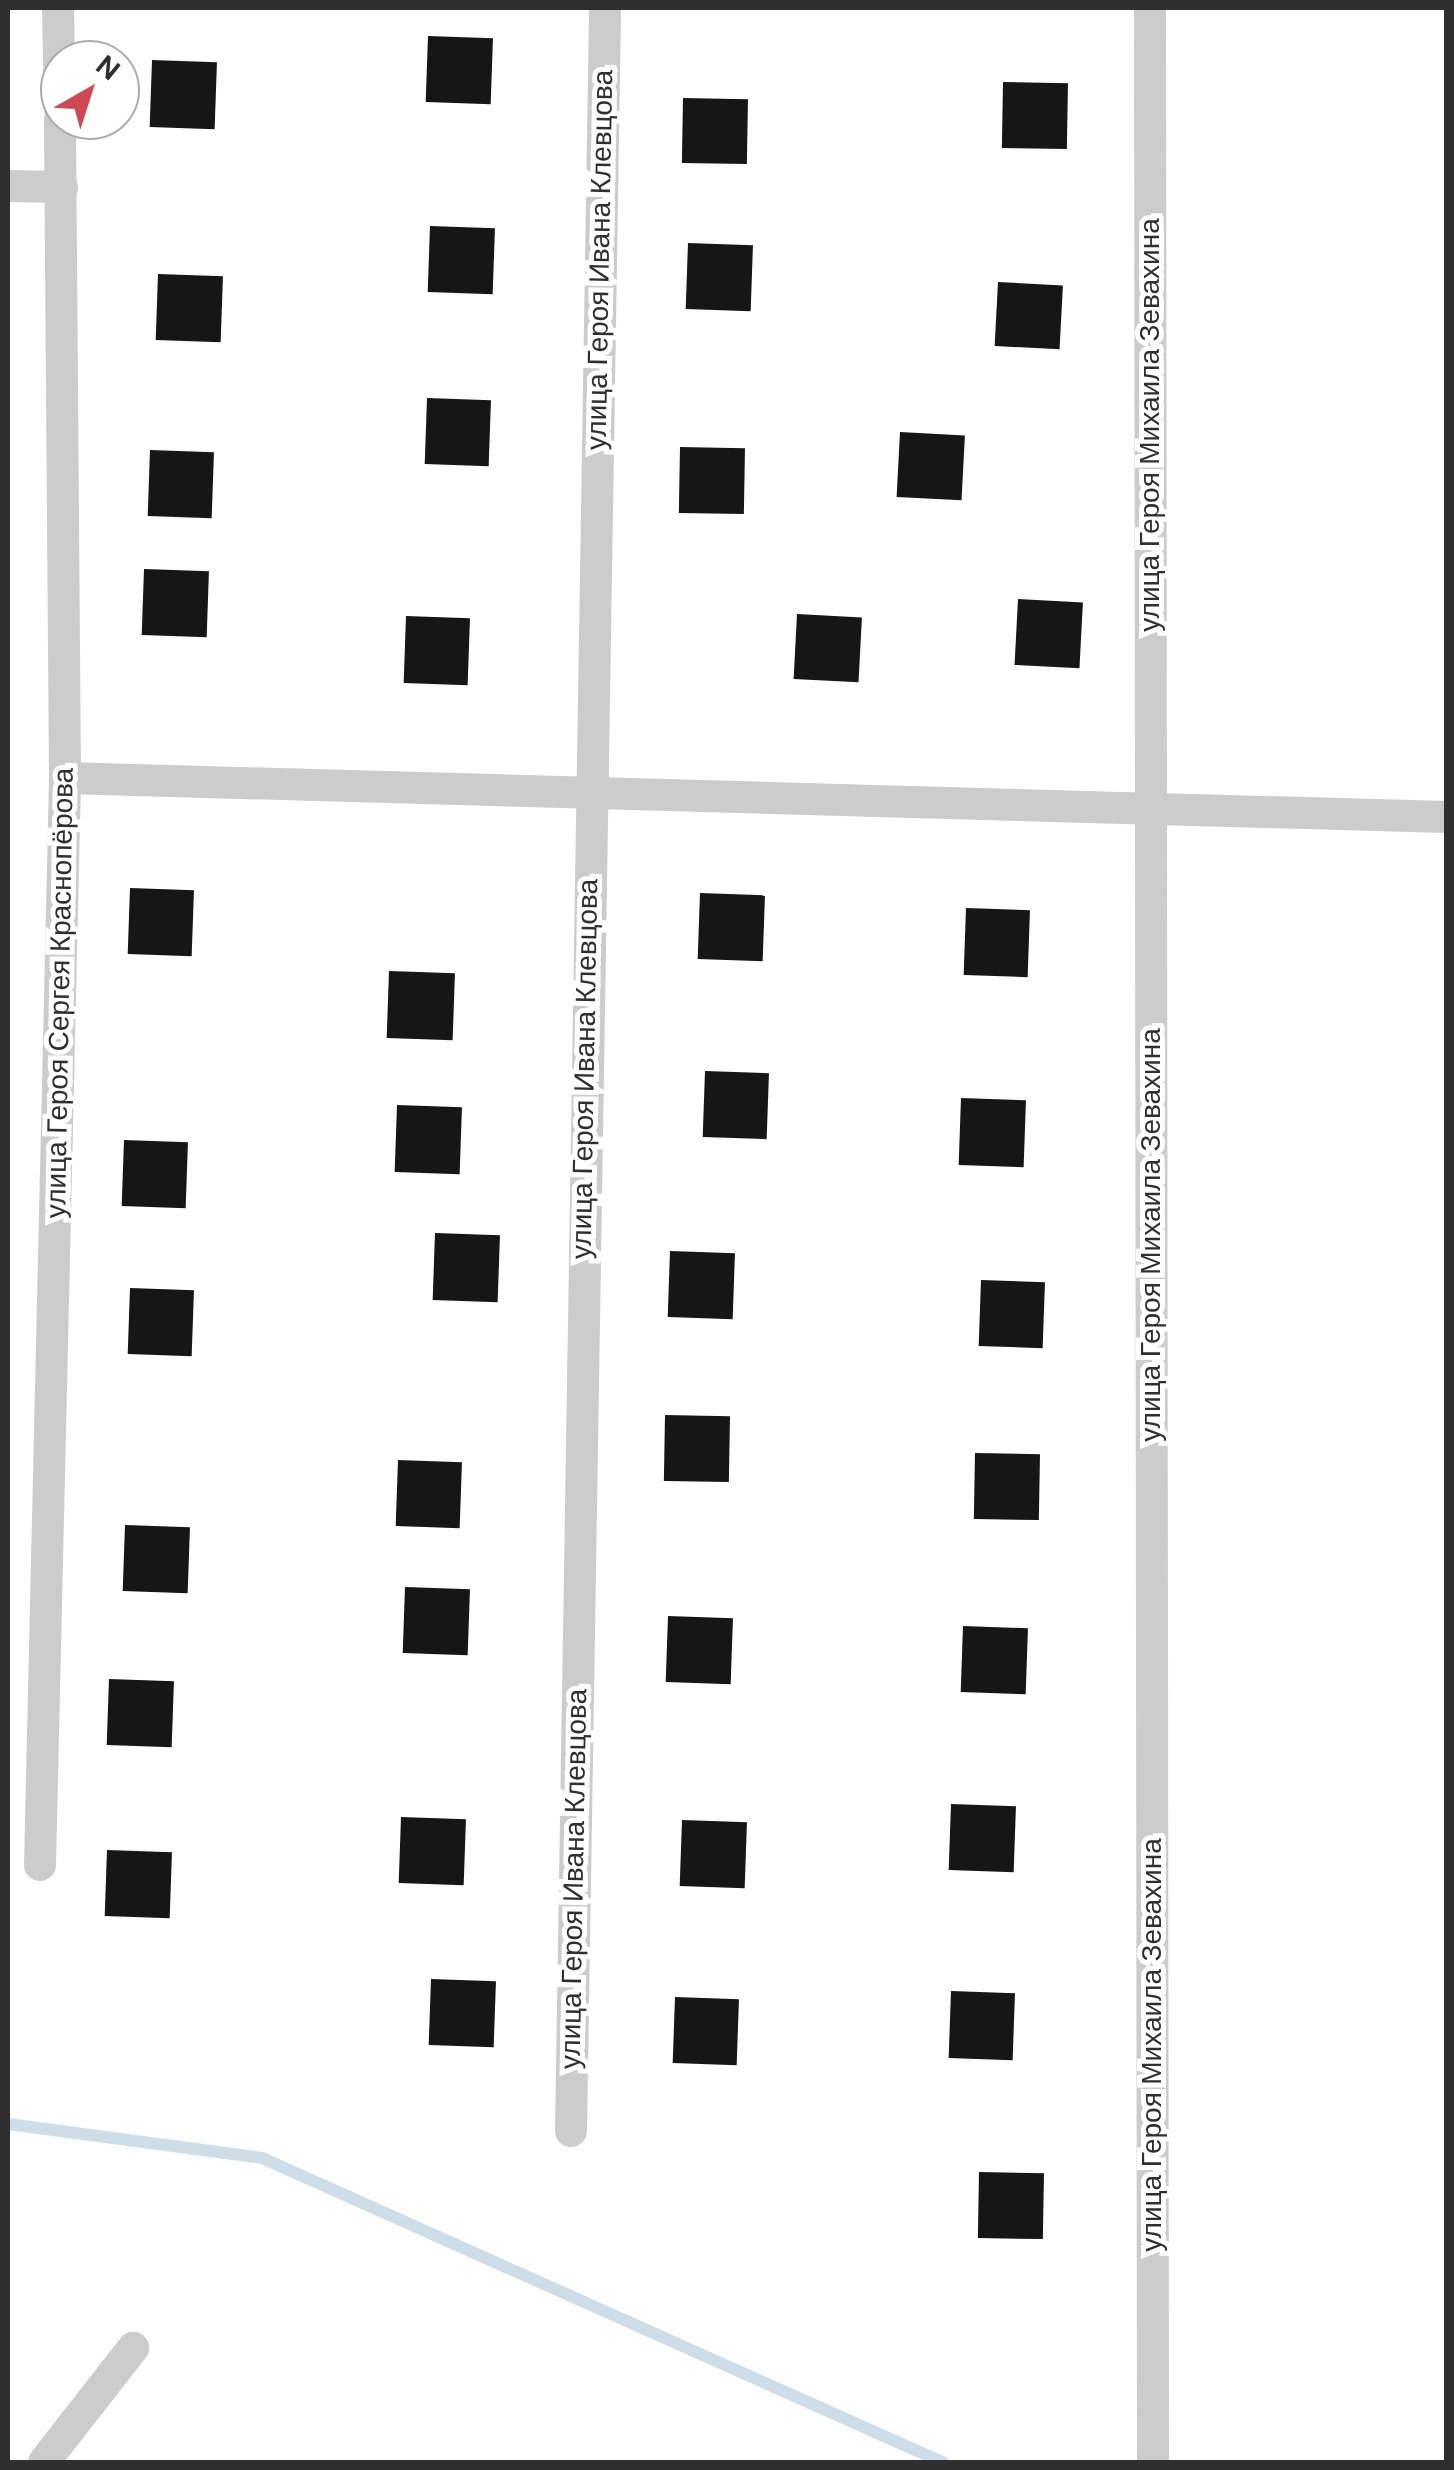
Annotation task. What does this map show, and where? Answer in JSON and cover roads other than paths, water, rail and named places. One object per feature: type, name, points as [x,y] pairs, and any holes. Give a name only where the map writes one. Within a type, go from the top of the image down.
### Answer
[{"type":"street","points":[[58,8],[59,40]]},
{"type":"street","name":"улица Героя Ивана Клевцова","points":[[570,2132],[589,796],[605,8]]},
{"type":"street","name":"улица Героя Михаила Зевахина","points":[[1150,8],[1152,2462]]},
{"type":"street","name":"улица Героя Сергея Краснопёрова","points":[[40,1865],[66,778],[61,140]]},
{"type":"street","points":[[8,186],[62,188]]},
{"type":"street","points":[[66,778],[589,796],[1446,816]]},
{"type":"street","points":[[44,2462],[133,2348]]},
{"type":"waterway","points":[[8,2124],[262,2158],[942,2462]]}]
